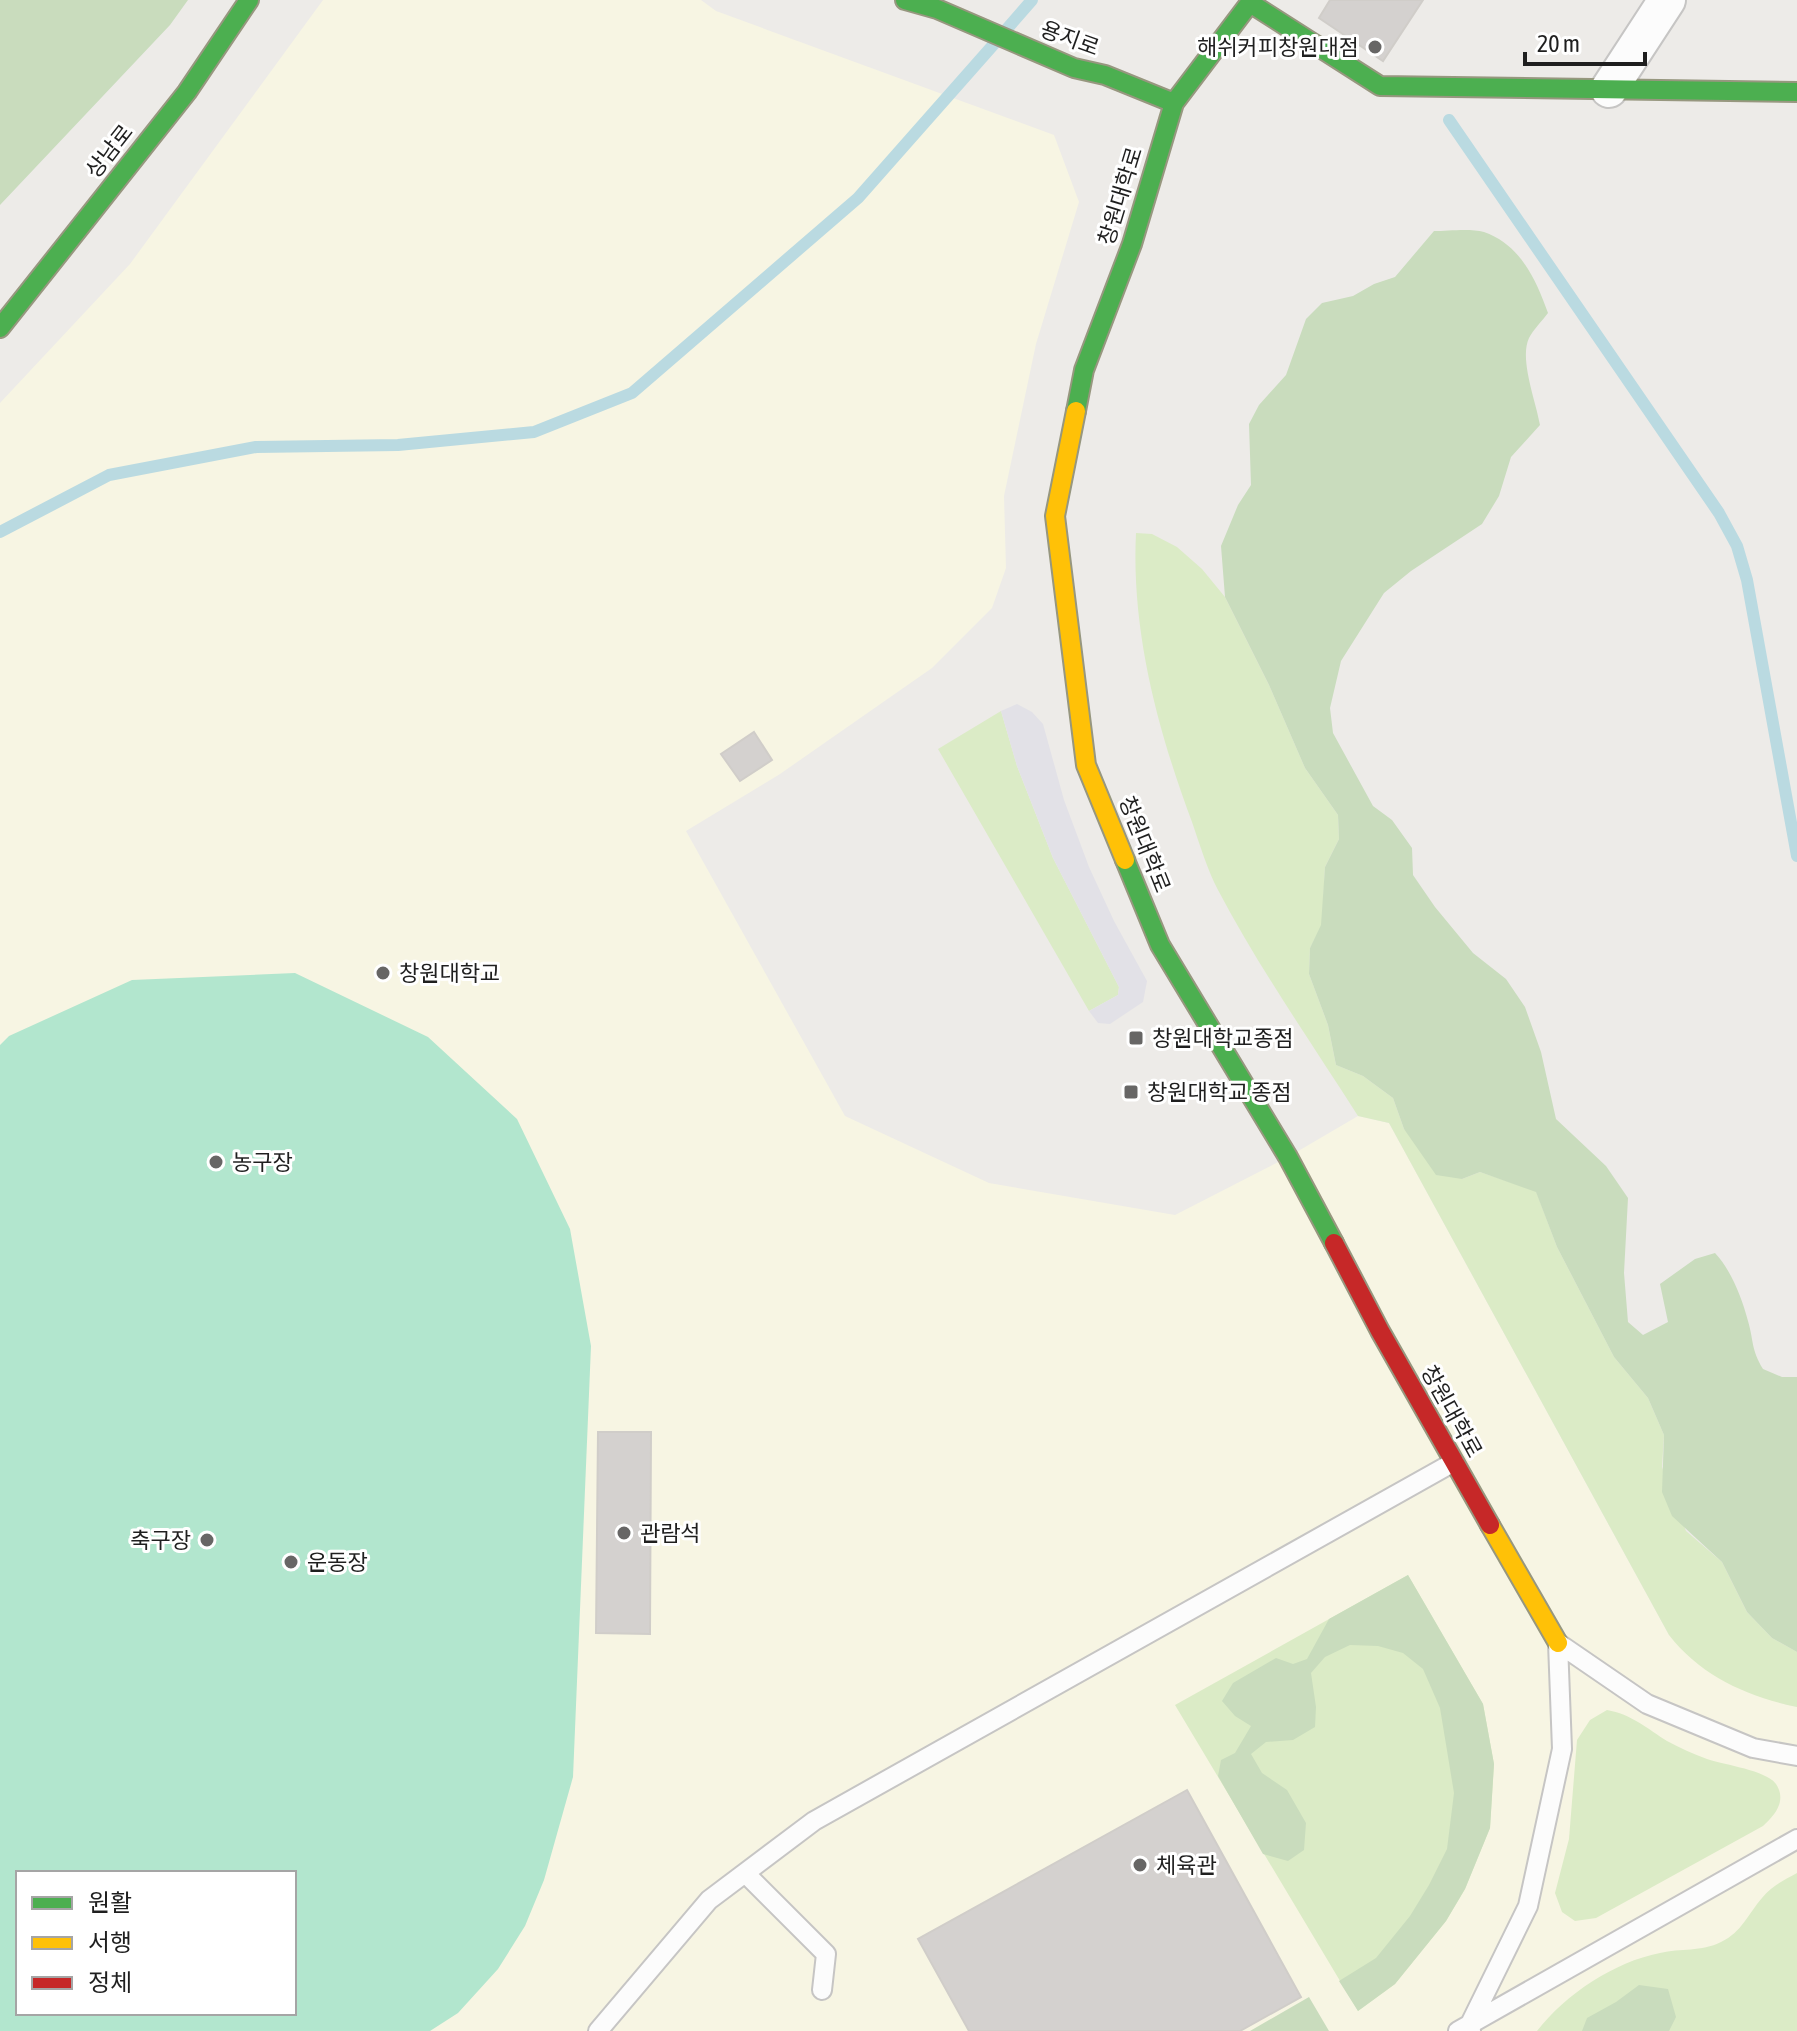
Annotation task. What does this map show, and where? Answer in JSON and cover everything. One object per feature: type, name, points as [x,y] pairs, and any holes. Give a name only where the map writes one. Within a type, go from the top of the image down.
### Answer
[{"type":"street","name":"상남로","points":[[0,328],[187,92],[249,0]]},
{"type":"street","points":[[1609,89],[1667,0]]},
{"type":"street","points":[[1251,2],[1380,86],[1797,92]]},
{"type":"street","name":"창원대학로","points":[[1251,2],[1174,103],[1132,244],[1084,370],[1055,516],[1086,765],[1160,945],[1288,1157],[1372,1318],[1558,1643]]},
{"type":"street","name":"용지로","points":[[921,3],[1074,68],[1105,75],[1174,103]]},
{"type":"lane","points":[[598,2031],[709,1900],[814,1821],[1454,1462]]},
{"type":"lane","points":[[1558,1643],[1647,1704],[1753,1748],[1797,1756]]},
{"type":"lane","points":[[1467,2029],[1528,1906],[1562,1749],[1558,1643]]},
{"type":"lane","points":[[1467,2029],[1797,1839]]},
{"type":"lane","points":[[745,1873],[826,1954],[822,1990]]},
{"type":"shaded area","name":"창원대학교","points":[[323,0],[701,0],[716,11],[1054,135],[1079,202],[1036,344],[1004,496],[1006,568],[992,608],[932,668],[780,774],[686,831],[845,1116],[989,1183],[1175,1215],[1288,1157],[1358,1116],[1389,1123],[1669,1635],[1780,1703],[1797,1707],[1797,2031],[0,2031],[0,403],[130,264]]},
{"type":"shaded area","points":[[1017,704],[1032,712],[1043,724],[1064,800],[1089,867],[1147,981],[1143,1002],[1110,1024],[1098,1023],[1089,1011],[1118,995],[1119,987],[1053,858],[1017,766],[1001,711]]},
{"type":"green space","points":[[0,0],[188,0],[170,25],[0,205]]},
{"type":"green space","points":[[1434,231],[1484,232],[1508,246],[1532,276],[1548,313],[1526,347],[1527,368],[1540,425],[1511,457],[1499,496],[1482,524],[1411,571],[1384,593],[1341,661],[1330,708],[1333,733],[1373,806],[1392,820],[1412,848],[1413,875],[1435,907],[1473,953],[1506,979],[1525,1007],[1541,1052],[1556,1119],[1606,1166],[1628,1198],[1624,1273],[1628,1322],[1643,1335],[1668,1322],[1660,1284],[1695,1259],[1715,1253],[1739,1294],[1763,1369],[1782,1377],[1797,1377],[1797,1652],[1772,1638],[1747,1612],[1722,1562],[1672,1516],[1662,1492],[1664,1435],[1648,1398],[1614,1357],[1557,1247],[1536,1192],[1480,1172],[1462,1179],[1436,1175],[1404,1129],[1393,1098],[1363,1076],[1336,1065],[1328,1025],[1309,974],[1310,948],[1321,925],[1325,867],[1339,839],[1338,815],[1305,768],[1269,685],[1225,597],[1221,546],[1238,505],[1251,485],[1249,424],[1259,405],[1286,375],[1306,319],[1322,303],[1353,296],[1395,277]]},
{"type":"green space","points":[[1136,533],[1152,534],[1177,547],[1202,569],[1225,597],[1269,685],[1305,768],[1338,815],[1339,839],[1325,867],[1322,925],[1310,948],[1309,974],[1328,1025],[1336,1065],[1363,1076],[1393,1098],[1404,1129],[1462,1179],[1480,1172],[1536,1191],[1557,1247],[1614,1357],[1648,1398],[1664,1435],[1662,1467],[1686,1531],[1722,1562],[1747,1612],[1772,1638],[1797,1652],[1797,1707],[1760,1697],[1710,1673],[1669,1635],[1389,1123],[1358,1116],[1234,919],[1207,865],[1158,716],[1138,607]]},
{"type":"green space","points":[[1001,711],[1017,766],[1053,858],[1119,987],[1118,995],[1089,1011],[938,749]]},
{"type":"green space","name":"운동장","points":[[295,973],[428,1037],[517,1119],[570,1229],[591,1346],[573,1777],[544,1880],[525,1926],[498,1969],[458,2013],[430,2031],[0,2031],[0,1045],[9,1036],[132,980]]},
{"type":"green space","points":[[1408,1575],[1483,1704],[1494,1764],[1490,1828],[1465,1889],[1446,1921],[1395,1984],[1358,2011],[1175,1705]]},
{"type":"green space","points":[[1408,1575],[1483,1704],[1494,1764],[1490,1828],[1465,1889],[1446,1921],[1395,1984],[1358,2011],[1339,1981],[1376,1958],[1410,1916],[1447,1849],[1454,1793],[1440,1708],[1423,1669],[1403,1653],[1378,1646],[1350,1645],[1325,1657],[1311,1673],[1316,1707],[1315,1727],[1293,1740],[1266,1742],[1251,1754],[1262,1773],[1287,1790],[1306,1823],[1304,1850],[1288,1861],[1263,1854],[1218,1776],[1221,1760],[1235,1753],[1251,1726],[1235,1716],[1222,1701],[1233,1683],[1276,1658],[1293,1664],[1307,1659],[1329,1619]]},
{"type":"green space","points":[[1607,1710],[1632,1718],[1667,1741],[1697,1755],[1771,1779],[1779,1790],[1780,1802],[1763,1826],[1596,1918],[1575,1921],[1562,1912],[1555,1893],[1569,1839],[1577,1740],[1590,1720]]},
{"type":"green space","points":[[1797,1873],[1797,2031],[1537,2031],[1577,1992],[1625,1964],[1643,1957],[1706,1947],[1728,1938],[1740,1928],[1766,1894]]},
{"type":"green space","points":[[1639,1985],[1668,1989],[1676,2017],[1669,2031],[1582,2031],[1587,2018]]},
{"type":"green space","points":[[1309,1997],[1329,2031],[1250,2031]]},
{"type":"building","points":[[1330,0],[1423,0],[1383,61],[1319,18]]},
{"type":"building","points":[[754,732],[772,760],[740,781],[721,754]]},
{"type":"building","name":"관람석","points":[[598,1432],[651,1432],[650,1634],[596,1633]]},
{"type":"building","name":"체육관","points":[[1187,1790],[1301,1997],[1240,2031],[969,2031],[918,1939]]},
{"type":"waterway","points":[[1006,30],[1032,0]]},
{"type":"waterway","points":[[0,532],[109,475],[256,447],[398,445],[534,432],[632,393],[858,198],[994,44]]},
{"type":"waterway","points":[[1449,120],[1719,513],[1737,546],[1747,580],[1797,856]]},
{"type":"traffic: fast","points":[[0,328],[187,92],[249,0]]},
{"type":"traffic: fast","points":[[905,0],[937,9],[1074,68],[1105,75],[1174,103]]},
{"type":"traffic: fast","points":[[1076,411],[1084,370],[1132,244],[1174,103],[1252,0]]},
{"type":"traffic: fast","points":[[1250,3],[1380,86],[1797,92]]},
{"type":"traffic: fast","points":[[1125,860],[1160,945],[1288,1157],[1334,1243]]},
{"type":"traffic: slow","points":[[1076,411],[1055,516],[1086,765],[1125,860]]},
{"type":"traffic: slow","points":[[1490,1525],[1558,1643]]},
{"type":"traffic: jam","points":[[1334,1243],[1490,1525]]},
{"type":"place","name":"해쉬커피창원대점","points":[[1375,47]]},
{"type":"place","name":"창원대학교","points":[[383,973]]},
{"type":"place","name":"창원대학교종점","points":[[1136,1038]]},
{"type":"place","name":"창원대학교 종점","points":[[1131,1092]]},
{"type":"place","name":"농구장","points":[[216,1162]]},
{"type":"place","name":"관람석","points":[[624,1533]]},
{"type":"place","name":"축구장","points":[[207,1540]]},
{"type":"place","name":"운동장","points":[[291,1562]]},
{"type":"place","name":"체육관","points":[[1140,1865]]}]
